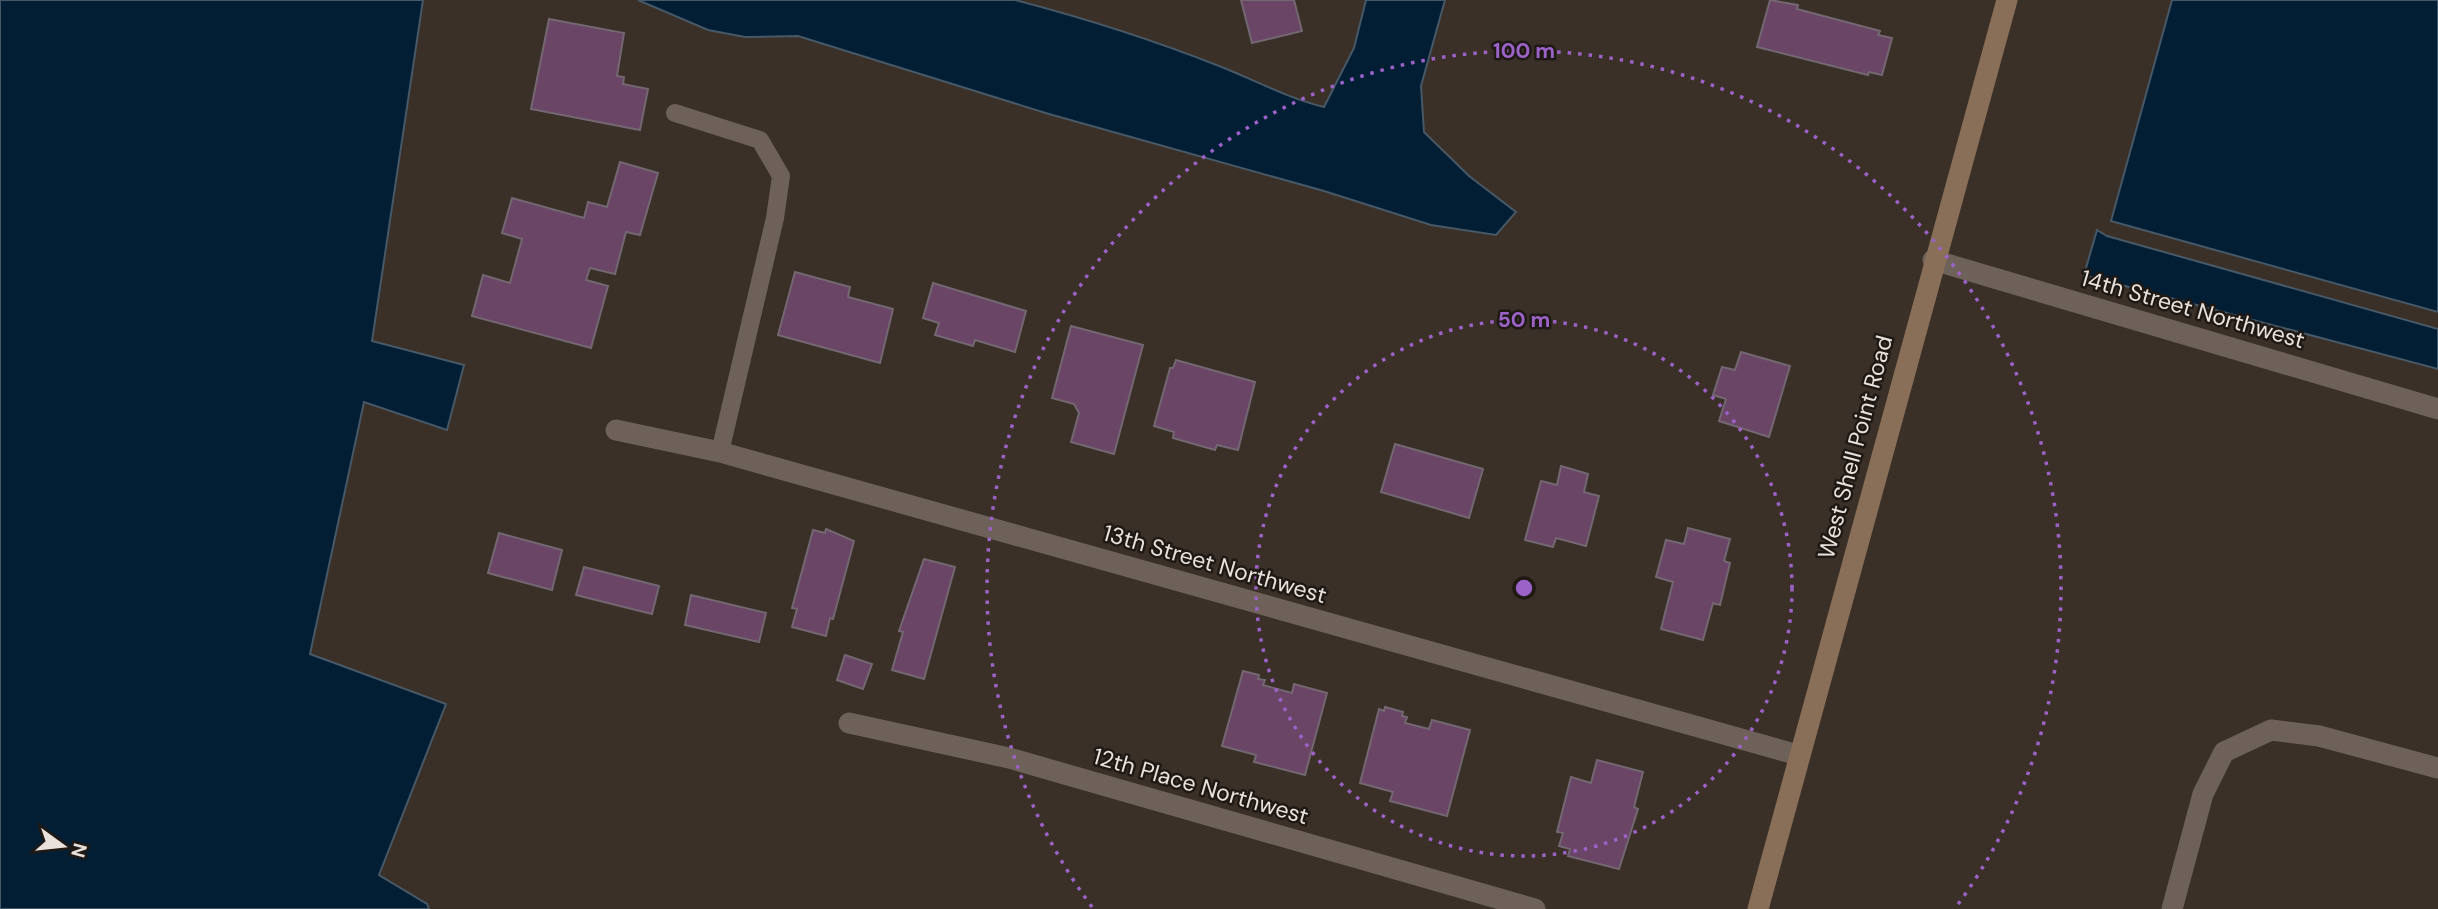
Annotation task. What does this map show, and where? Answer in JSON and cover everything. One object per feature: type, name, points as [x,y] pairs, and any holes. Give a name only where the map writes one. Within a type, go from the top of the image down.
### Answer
[{"type":"street","name":"West Shell Point Road","points":[[1758,909],[1933,260],[2007,0]]},
{"type":"street","name":"14th Street Northwest","points":[[1933,260],[2438,408]]},
{"type":"street","name":"13th Street Northwest","points":[[616,430],[720,452],[1798,755]]},
{"type":"street","name":"12th Place Northwest","points":[[849,723],[1009,758],[1535,909]]},
{"type":"street","points":[[2172,909],[2203,794],[2224,752],[2271,730],[2319,736],[2438,768]]},
{"type":"lane","points":[[675,113],[760,140],[781,176],[775,218],[720,452]]},
{"type":"water","points":[[0,0],[423,0],[372,341],[464,365],[447,430],[364,402],[310,654],[446,704],[379,875],[427,904],[429,909],[0,909]]},
{"type":"water","points":[[638,0],[1015,0],[1144,38],[1297,99],[1324,107],[1354,48],[1366,0],[1445,0],[1421,86],[1424,132],[1469,176],[1516,212],[1496,235],[1431,225],[1324,191],[1049,114],[798,36],[745,37],[708,30]]},
{"type":"water","points":[[2172,0],[2438,0],[2438,312],[2111,221]]},
{"type":"water","points":[[2097,230],[2107,236],[2438,329],[2438,369],[2084,275]]},
{"type":"building","points":[[1241,0],[1294,0],[1302,31],[1252,43]]},
{"type":"building","points":[[1770,0],[1798,5],[1797,9],[1880,31],[1878,35],[1892,38],[1882,75],[1869,72],[1868,75],[1757,47]]},
{"type":"building","points":[[549,19],[624,33],[617,76],[624,77],[623,84],[648,89],[640,130],[531,109]]},
{"type":"building","points":[[620,162],[658,173],[640,235],[626,232],[615,274],[590,268],[586,280],[608,286],[591,348],[472,316],[483,275],[510,283],[522,239],[502,233],[512,198],[584,218],[588,202],[607,207]]},
{"type":"building","points":[[795,272],[850,287],[848,297],[893,309],[880,363],[778,335]]},
{"type":"building","points":[[933,283],[1026,311],[1015,352],[975,340],[973,346],[935,335],[939,323],[923,318]]},
{"type":"building","points":[[1071,326],[1143,345],[1114,454],[1071,442],[1079,413],[1074,404],[1052,398]]},
{"type":"building","points":[[1741,352],[1790,366],[1769,437],[1719,421],[1726,399],[1713,395],[1722,367],[1735,370]]},
{"type":"building","points":[[1176,360],[1255,382],[1238,450],[1217,445],[1215,450],[1173,438],[1174,432],[1154,426],[1170,368],[1173,368]]},
{"type":"building","points":[[1395,444],[1483,469],[1469,518],[1381,492]]},
{"type":"building","points":[[1561,466],[1588,474],[1584,492],[1599,496],[1586,546],[1556,538],[1553,547],[1525,540],[1541,481],[1557,485]]},
{"type":"building","points":[[1688,528],[1730,539],[1724,561],[1730,563],[1720,605],[1713,603],[1703,640],[1661,629],[1673,582],[1656,577],[1666,540],[1684,544]]},
{"type":"building","points":[[826,529],[854,541],[826,636],[792,627],[797,609],[792,608],[813,530],[825,533]]},
{"type":"building","points":[[499,533],[562,550],[552,590],[488,573]]},
{"type":"building","points":[[924,559],[955,567],[924,679],[892,670],[903,632],[899,631]]},
{"type":"building","points":[[584,567],[659,586],[652,614],[576,595]]},
{"type":"building","points":[[691,595],[766,613],[759,642],[685,625]]},
{"type":"building","points":[[845,655],[872,664],[863,689],[837,680]]},
{"type":"building","points":[[1243,671],[1259,675],[1258,679],[1265,680],[1263,685],[1292,693],[1294,684],[1327,693],[1305,775],[1254,762],[1256,755],[1222,746]]},
{"type":"building","points":[[1385,707],[1403,712],[1402,716],[1407,717],[1405,723],[1429,729],[1432,720],[1470,730],[1447,816],[1390,801],[1393,792],[1360,783],[1379,709],[1384,711]]},
{"type":"building","points":[[1597,760],[1643,772],[1634,807],[1638,809],[1619,869],[1568,856],[1570,849],[1559,846],[1563,833],[1557,832],[1571,777],[1591,783]]}]
